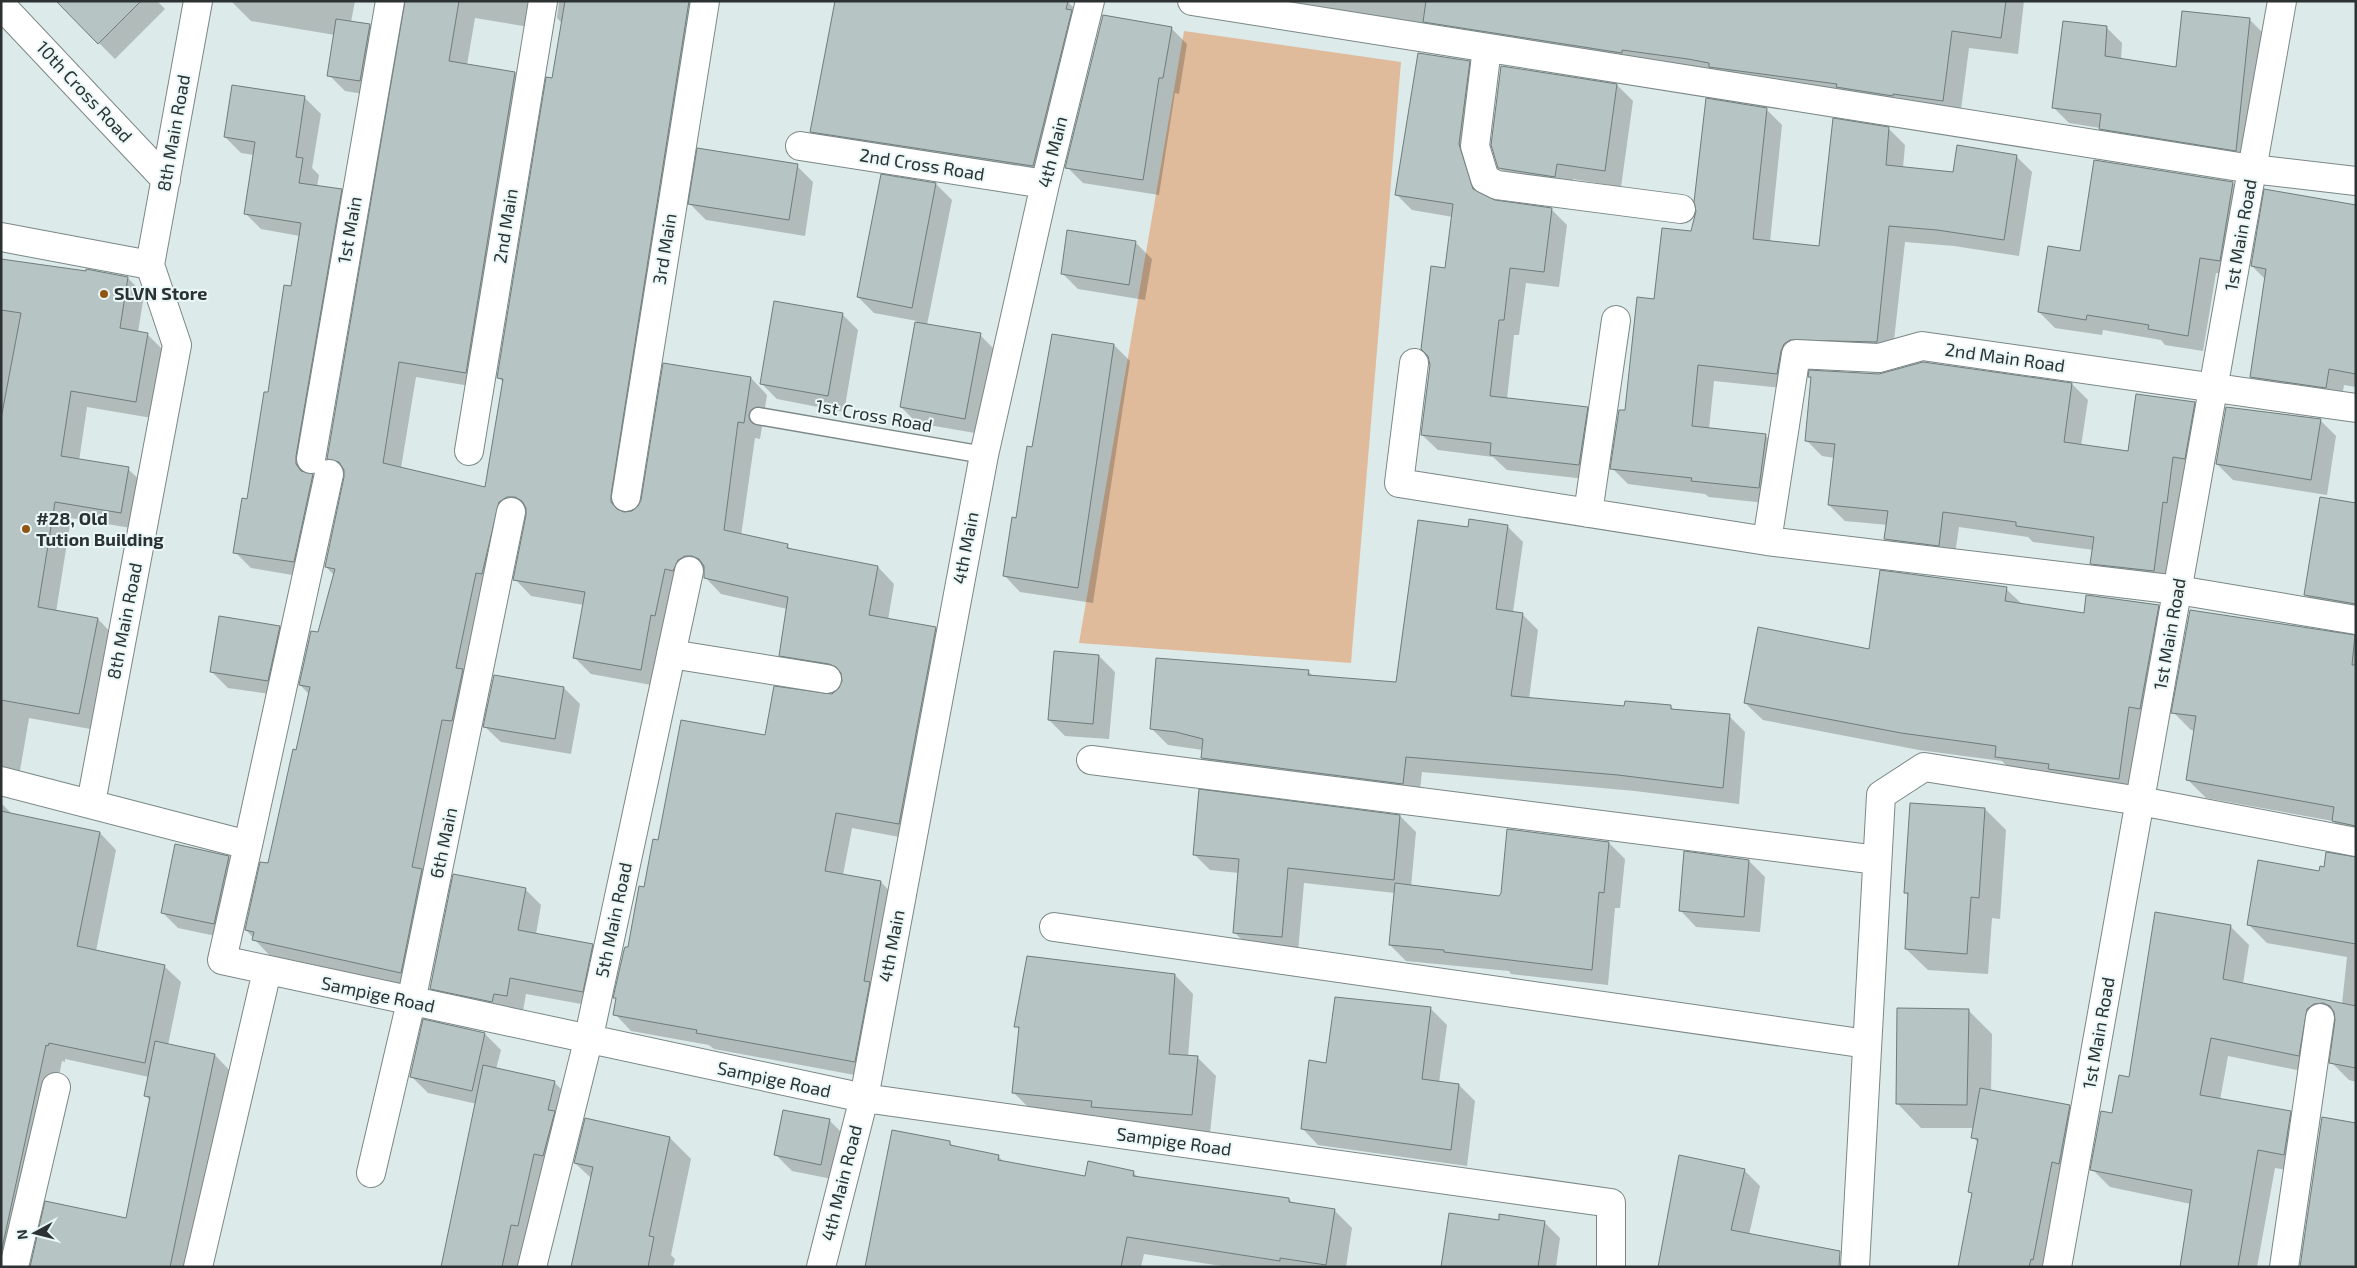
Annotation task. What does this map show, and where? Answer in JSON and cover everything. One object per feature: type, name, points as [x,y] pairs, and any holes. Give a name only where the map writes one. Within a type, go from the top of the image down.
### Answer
[{"type":"street","name":"8th Main Road","points":[[91,803],[177,346],[150,265],[198,1]]},
{"type":"street","name":"1st Main","points":[[248,845],[320,467],[390,1]]},
{"type":"street","name":"2nd Main","points":[[469,451],[543,1]]},
{"type":"street","name":"3rd Main","points":[[626,498],[705,1]]},
{"type":"street","name":"4th Main","points":[[864,1098],[984,455],[1045,184],[1090,1]]},
{"type":"street","points":[[1192,1],[2252,169],[2356,181]]},
{"type":"street","name":"1st Main Road","points":[[2058,1267],[2282,1]]},
{"type":"street","name":"10th Cross Road","points":[[1,5],[166,180]]},
{"type":"street","points":[[1487,48],[1475,146],[1485,179],[1497,185],[1681,209]]},
{"type":"street","name":"2nd Cross Road","points":[[800,146],[1045,184]]},
{"type":"street","points":[[1,237],[150,265]]},
{"type":"street","points":[[1588,514],[1616,320]]},
{"type":"street","name":"2nd Main Road","points":[[1767,541],[1796,354],[1879,358],[1922,346],[2214,387]]},
{"type":"street","points":[[1414,363],[1399,483],[1767,541],[2178,590],[2356,620]]},
{"type":"street","points":[[2214,387],[2356,408]]},
{"type":"street","name":"6th Main","points":[[371,1172],[411,1002],[512,512]]},
{"type":"street","name":"5th Main Road","points":[[532,1267],[588,1040],[689,571]]},
{"type":"street","points":[[671,654],[827,679]]},
{"type":"street","points":[[1091,760],[1877,860]]},
{"type":"street","points":[[1855,1267],[1881,795],[1924,767],[2140,801],[2356,842]]},
{"type":"street","points":[[1,780],[248,845]]},
{"type":"street","name":"Sampige Road","points":[[248,845],[222,960],[864,1098],[1611,1203],[1611,1267]]},
{"type":"street","points":[[1054,926],[1867,1044]]},
{"type":"street","points":[[198,1267],[268,971]]},
{"type":"street","points":[[2284,1267],[2320,1018]]},
{"type":"street","points":[[14,1267],[56,1087]]},
{"type":"street","name":"4th Main Road","points":[[821,1267],[864,1098]]},
{"type":"lane","name":"1st Cross Road","points":[[758,416],[984,455]]},
{"type":"shaded area","points":[[1184,31],[1401,62],[1351,663],[1079,643]]},
{"type":"building","points":[[56,1],[141,1],[98,44]]},
{"type":"building","points":[[405,1],[459,1],[449,61],[515,72],[466,373],[399,362],[383,463],[485,487],[503,379],[497,378],[546,77],[552,78],[565,1],[689,1],[611,502],[617,509],[624,512],[632,511],[641,500],[663,363],[751,377],[744,423],[738,422],[724,530],[788,544],[787,548],[878,566],[869,615],[936,627],[899,824],[836,813],[825,871],[881,881],[864,981],[870,982],[855,1062],[696,1033],[697,1030],[613,1015],[616,998],[613,998],[624,950],[625,947],[628,947],[639,886],[644,887],[653,839],[658,840],[681,720],[765,735],[774,686],[832,694],[839,688],[842,681],[841,673],[836,667],[829,664],[779,656],[788,597],[704,578],[704,566],[699,559],[692,556],[685,556],[678,560],[673,571],[665,569],[655,616],[651,615],[641,670],[573,658],[585,592],[513,580],[526,515],[526,508],[522,501],[515,497],[507,497],[499,502],[482,574],[476,573],[456,668],[463,669],[452,721],[442,720],[412,867],[422,869],[401,973],[252,940],[254,932],[245,930],[260,862],[268,863],[293,749],[296,750],[310,687],[299,685],[311,631],[318,632],[335,569],[325,567],[344,470],[339,462],[327,459]]},
{"type":"building","points":[[835,1],[1068,1],[1066,9],[1072,10],[1033,166],[810,132]]},
{"type":"building","points":[[1426,1],[2006,1],[2001,38],[1952,31],[1943,101],[1893,94],[1893,96],[1836,87],[1837,84],[1709,67],[1709,63],[1688,59],[1622,50],[1622,53],[1423,22]]},
{"type":"building","points":[[2182,11],[2250,18],[2236,151],[2099,129],[2101,114],[2052,108],[2063,21],[2107,26],[2105,56],[2176,67]]},
{"type":"building","points":[[1103,15],[1172,27],[1163,78],[1159,78],[1143,180],[1065,168]]},
{"type":"building","points":[[336,19],[370,24],[360,81],[327,76]]},
{"type":"building","points":[[1418,53],[1470,61],[1459,144],[1473,189],[1495,200],[1552,208],[1544,272],[1510,268],[1504,320],[1499,320],[1490,396],[1588,407],[1579,465],[1490,455],[1491,443],[1421,435],[1430,365],[1428,356],[1421,349],[1431,266],[1445,268],[1453,204],[1395,195]]},
{"type":"building","points":[[1501,66],[1617,84],[1605,171],[1557,164],[1555,177],[1498,168],[1491,145]]},
{"type":"building","points":[[232,85],[305,96],[296,157],[303,158],[299,183],[342,189],[296,456],[296,464],[301,471],[313,474],[294,562],[233,553],[242,498],[247,499],[264,392],[268,392],[284,285],[291,286],[301,223],[244,214],[255,142],[224,137]]},
{"type":"building","points":[[1706,98],[1767,108],[1753,239],[1819,246],[1833,118],[1889,127],[1886,165],[1953,172],[1957,145],[2017,155],[2004,240],[1937,230],[1889,226],[1877,342],[1790,340],[1784,344],[1781,351],[1777,374],[1698,365],[1692,426],[1766,434],[1759,488],[1691,481],[1692,478],[1610,469],[1619,410],[1625,410],[1637,297],[1654,299],[1662,228],[1691,231],[1696,211],[1694,202]]},
{"type":"building","points":[[697,148],[798,164],[789,220],[688,204]]},
{"type":"building","points":[[2094,160],[2233,182],[2220,261],[2200,258],[2188,336],[2148,329],[2149,325],[2087,315],[2086,320],[2038,312],[2048,246],[2080,251]]},
{"type":"building","points":[[881,174],[936,183],[912,308],[857,297]]},
{"type":"building","points":[[2264,189],[2356,205],[2356,374],[2329,369],[2326,388],[2250,377],[2266,269],[2251,266]]},
{"type":"building","points":[[1067,230],[1136,241],[1129,285],[1061,274]]},
{"type":"building","points":[[1,259],[86,271],[86,269],[128,277],[120,328],[148,333],[136,402],[71,391],[61,456],[129,467],[121,513],[55,502],[38,607],[98,618],[79,714],[1,700],[1,419],[21,313],[1,310]]},
{"type":"building","points":[[774,301],[843,313],[828,396],[760,384]]},
{"type":"building","points":[[915,322],[981,333],[965,419],[900,407]]},
{"type":"building","points":[[1052,334],[1114,344],[1078,588],[1003,576],[1012,517],[1016,518],[1027,446],[1032,447]]},
{"type":"building","points":[[1923,362],[2072,383],[2064,442],[2128,451],[2136,394],[2195,402],[2185,459],[2173,457],[2167,503],[2163,502],[2154,571],[2090,564],[2094,537],[2016,526],[2016,522],[1943,512],[1939,546],[1884,539],[1888,511],[1828,505],[1835,444],[1805,441],[1811,377],[1808,377],[1809,370],[1879,374]]},
{"type":"building","points":[[2226,407],[2321,419],[2311,480],[2216,464]]},
{"type":"building","points":[[2320,497],[2356,503],[2356,604],[2304,595]]},
{"type":"building","points":[[1469,519],[1508,525],[1496,609],[1523,613],[1511,696],[1624,706],[1625,701],[1671,705],[1671,709],[1730,714],[1723,788],[1618,775],[1406,757],[1403,784],[1201,758],[1203,739],[1176,732],[1150,729],[1156,658],[1309,670],[1308,675],[1396,682],[1418,520],[1468,527]]},
{"type":"building","points":[[1880,570],[2007,587],[2005,601],[2084,613],[2086,595],[2159,605],[2140,709],[2129,707],[2119,779],[2048,769],[2049,764],[1995,757],[1996,746],[1901,733],[1744,703],[1758,627],[1869,649]]},
{"type":"building","points":[[2190,610],[2355,635],[2352,665],[2356,665],[2356,826],[2332,821],[2334,807],[2186,780],[2196,716],[2171,713]]},
{"type":"building","points":[[219,616],[280,626],[268,681],[210,672]]},
{"type":"building","points":[[1054,651],[1099,655],[1093,724],[1048,720]]},
{"type":"building","points":[[494,675],[564,687],[555,739],[483,727]]},
{"type":"building","points":[[1199,789],[1400,815],[1394,880],[1288,868],[1282,937],[1233,933],[1239,859],[1193,855]]},
{"type":"building","points":[[1910,803],[1985,808],[1979,898],[1971,897],[1967,954],[1905,949],[1908,893],[1904,893]]},
{"type":"building","points":[[1,811],[100,832],[77,946],[165,965],[145,1063],[49,1043],[48,1046],[46,1045],[1,1253]]},
{"type":"building","points":[[1507,829],[1609,842],[1604,893],[1599,892],[1592,970],[1444,952],[1444,950],[1389,945],[1395,883],[1499,896],[1501,893]]},
{"type":"building","points":[[175,844],[229,856],[214,924],[161,913]]},
{"type":"building","points":[[1684,851],[1749,860],[1744,917],[1679,911]]},
{"type":"building","points":[[2326,852],[2356,857],[2356,944],[2247,925],[2258,860],[2319,871],[2320,866],[2324,867]]},
{"type":"building","points":[[453,874],[526,888],[518,930],[593,944],[583,992],[510,978],[507,996],[494,994],[492,1002],[430,989]]},
{"type":"building","points":[[2155,912],[2231,925],[2223,979],[2356,1006],[2356,1068],[2329,1063],[2335,1020],[2334,1012],[2330,1006],[2323,1003],[2314,1004],[2307,1009],[2299,1056],[2211,1038],[2200,1095],[2291,1111],[2284,1155],[2258,1150],[2238,1267],[2180,1267],[2192,1190],[2090,1170],[2101,1111],[2112,1113],[2119,1075],[2129,1077]]},
{"type":"building","points":[[1027,956],[1175,974],[1169,1054],[1198,1056],[1192,1115],[1091,1107],[1092,1101],[1012,1093],[1019,1027],[1014,1027]]},
{"type":"building","points":[[1335,997],[1431,1007],[1422,1079],[1459,1084],[1451,1150],[1301,1129],[1309,1060],[1326,1063]]},
{"type":"building","points":[[1897,1008],[1969,1009],[1967,1105],[1896,1104]]},
{"type":"building","points":[[423,1019],[485,1033],[472,1091],[410,1077]]},
{"type":"building","points":[[155,1041],[215,1054],[170,1267],[30,1267],[45,1201],[126,1218],[150,1097],[144,1096]]},
{"type":"building","points":[[483,1065],[555,1081],[548,1110],[555,1111],[543,1156],[534,1154],[518,1226],[511,1225],[502,1267],[441,1267]]},
{"type":"building","points":[[1980,1088],[2070,1105],[2059,1164],[2052,1162],[2033,1260],[2031,1259],[2029,1267],[1958,1267],[1972,1193],[1968,1192],[1978,1139],[1971,1138]]},
{"type":"building","points":[[783,1110],[830,1119],[821,1165],[774,1155]]},
{"type":"building","points":[[2322,1117],[2356,1123],[2356,1267],[2300,1267]]},
{"type":"building","points":[[585,1118],[670,1137],[649,1236],[654,1237],[648,1267],[571,1267],[593,1167],[574,1163]]},
{"type":"building","points":[[892,1130],[950,1141],[950,1145],[999,1155],[998,1160],[1085,1176],[1088,1161],[1134,1171],[1133,1176],[1289,1198],[1289,1202],[1335,1209],[1326,1265],[1280,1258],[1280,1261],[1127,1237],[1121,1267],[865,1267]]},
{"type":"building","points":[[1679,1155],[1745,1169],[1731,1230],[1840,1251],[1839,1267],[1658,1267]]},
{"type":"building","points":[[1449,1213],[1499,1220],[1499,1214],[1545,1221],[1538,1267],[1441,1267]]},
{"type":"place","name":"SLVN Store","points":[[104,294]]},
{"type":"place","name":"#28, Old Tution Building","points":[[26,529]]}]
